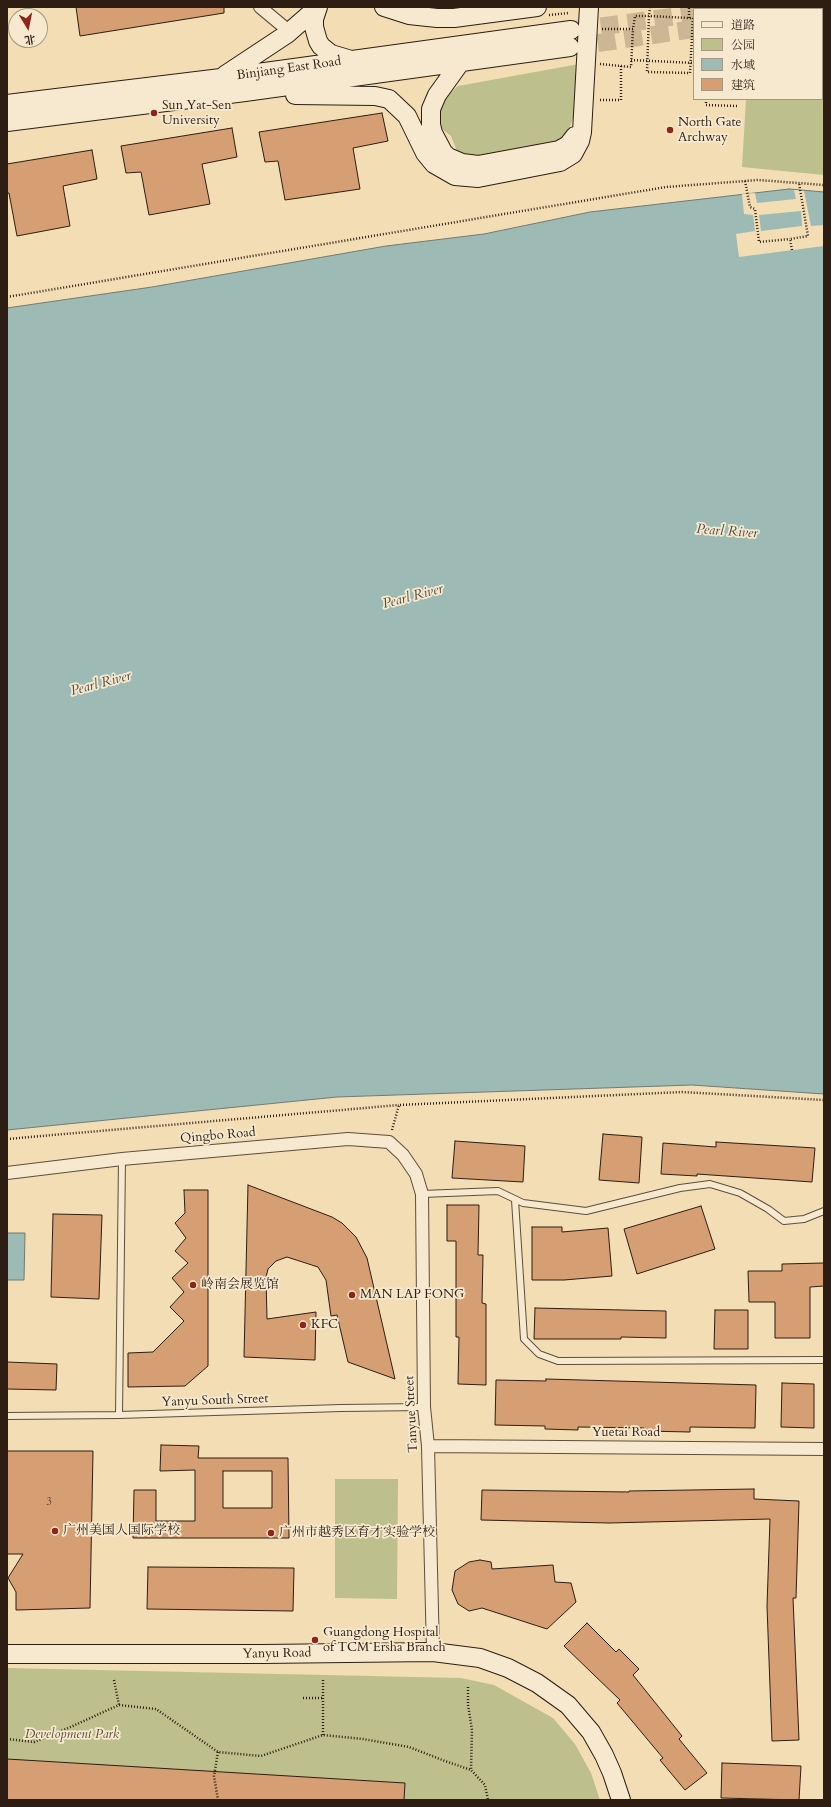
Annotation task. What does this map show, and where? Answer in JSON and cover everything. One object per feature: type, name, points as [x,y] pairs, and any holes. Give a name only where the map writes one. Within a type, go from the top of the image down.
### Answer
[{"type":"main road","points":[[221,78],[290,32],[318,7]]},
{"type":"main road","points":[[318,7],[314,19],[314,27],[321,46],[331,54],[353,60]]},
{"type":"main road","points":[[384,7],[409,15],[454,18],[537,7]]},
{"type":"main road","points":[[245,92],[265,94],[376,96],[389,100],[407,116],[425,153],[434,164],[455,176],[470,178],[486,177],[553,164],[568,158],[573,154],[580,140],[590,104],[588,7]]},
{"type":"main road","name":"Binjiang East Road","points":[[7,104],[221,78],[353,60],[571,39],[460,62],[245,92],[7,122]]},
{"type":"main road","points":[[460,62],[437,95],[431,110],[430,118],[435,140],[443,152],[454,161],[471,165],[559,150],[568,145],[576,134],[590,104]]},
{"type":"main road","name":"Yanyu Road","points":[[7,1654],[433,1652],[480,1658],[508,1668],[537,1683],[568,1705],[590,1732],[604,1755],[612,1772],[621,1800]]},
{"type":"street","points":[[260,7],[290,32]]},
{"type":"street","name":"Qingbo Road","points":[[7,1173],[122,1159],[348,1139],[388,1142]]},
{"type":"street","name":"Tanyue Street","points":[[388,1142],[403,1155],[416,1174],[422,1194],[424,1407],[428,1446],[433,1652]]},
{"type":"street","name":"Yuetai Road","points":[[428,1446],[824,1449]]},
{"type":"lane","points":[[119,1415],[122,1159]]},
{"type":"lane","points":[[422,1194],[498,1191],[523,1203],[586,1211],[680,1188],[710,1184],[740,1193],[768,1209],[784,1221],[804,1218],[824,1211]]},
{"type":"lane","points":[[515,1200],[524,1339],[539,1354],[558,1361],[824,1360]]},
{"type":"lane","name":"Yanyu South Street","points":[[7,1416],[119,1415],[424,1407]]},
{"type":"path","points":[[650,7],[647,72],[690,73],[693,40]]},
{"type":"path","points":[[689,7],[689,18]]},
{"type":"path","points":[[597,64],[631,67],[635,16],[693,18]]},
{"type":"path","points":[[598,29],[633,29]]},
{"type":"path","points":[[631,60],[692,63]]},
{"type":"path","points":[[590,104],[621,100],[621,66]]},
{"type":"path","points":[[706,100],[706,105],[737,106]]},
{"type":"path","points":[[7,297],[666,187],[758,180],[824,185]]},
{"type":"path","points":[[745,181],[750,207],[755,209],[759,242],[808,236],[799,183]]},
{"type":"path","points":[[790,239],[792,250]]},
{"type":"path","points":[[7,1140],[398,1105],[682,1092],[824,1100]]},
{"type":"path","points":[[388,1142],[398,1105]]},
{"type":"path","points":[[114,1680],[119,1705]]},
{"type":"path","points":[[323,1680],[323,1735]]},
{"type":"path","points":[[468,1687],[468,1705],[472,1730],[471,1770]]},
{"type":"path","points":[[304,1698],[323,1698]]},
{"type":"path","points":[[7,1739],[34,1742],[119,1705],[156,1710],[218,1752],[261,1756],[323,1735],[363,1739],[409,1747],[471,1770],[485,1785],[488,1800]]},
{"type":"path","points":[[218,1752],[214,1776],[218,1800]]},
{"type":"green space","points":[[823,22],[824,175],[742,167],[746,100],[823,100]]},
{"type":"green space","points":[[579,64],[576,110],[566,137],[558,144],[469,158],[458,154],[451,136],[441,128],[436,112],[439,102],[458,86]]},
{"type":"green space","points":[[335,1479],[398,1479],[397,1599],[335,1598]]},
{"type":"green space","name":"Development Park","points":[[7,1668],[461,1678],[494,1685],[553,1718],[575,1744],[591,1773],[600,1800],[7,1800]]},
{"type":"water","name":"Pearl River","points":[[789,189],[824,192],[824,1094],[692,1085],[337,1097],[7,1130],[7,308],[152,287],[386,246],[484,234],[590,212]]},
{"type":"water","points":[[7,1233],[25,1233],[24,1280],[7,1280]]},
{"type":"pier","points":[[794,190],[804,191],[811,226],[824,225],[824,246],[739,257],[736,234],[755,231],[753,215],[744,214],[742,194],[755,193],[757,203],[796,199]],"holes":[[[801,211],[802,226],[761,231],[759,215]]]},
{"type":"building","points":[[76,7],[224,7],[224,13],[80,36]]},
{"type":"building","points":[[382,113],[388,141],[353,148],[360,189],[285,200],[278,161],[265,162],[259,132]]},
{"type":"building","points":[[232,128],[237,157],[202,164],[210,204],[149,215],[141,172],[126,173],[121,146]]},
{"type":"building","points":[[92,150],[97,179],[63,186],[70,226],[17,236],[9,193],[7,193],[7,164]]},
{"type":"building","points":[[603,1134],[642,1137],[639,1183],[599,1180]]},
{"type":"building","points":[[455,1141],[525,1146],[523,1182],[452,1178]]},
{"type":"building","points":[[716,1142],[815,1148],[812,1182],[697,1174],[697,1176],[661,1174],[663,1143],[716,1147]]},
{"type":"building","name":"MAN LAP FONG","points":[[248,1185],[332,1217],[342,1223],[356,1237],[367,1258],[395,1379],[348,1362],[337,1315],[331,1316],[326,1280],[318,1267],[287,1257],[276,1261],[268,1269],[266,1277],[267,1319],[316,1312],[315,1360],[244,1357]]},
{"type":"building","name":"岭南会展览馆","points":[[184,1190],[208,1190],[208,1366],[185,1386],[128,1387],[128,1353],[153,1352],[184,1321],[170,1307],[184,1292],[172,1278],[188,1263],[175,1251],[186,1238],[175,1223],[185,1213]]},
{"type":"building","points":[[447,1205],[479,1205],[478,1255],[483,1255],[482,1303],[486,1304],[486,1385],[458,1384],[459,1337],[456,1337],[456,1241],[447,1241]]},
{"type":"building","points":[[701,1206],[715,1249],[637,1274],[624,1229]]},
{"type":"building","points":[[53,1214],[102,1215],[99,1299],[51,1297]]},
{"type":"building","points":[[532,1227],[562,1227],[562,1232],[608,1228],[612,1276],[564,1280],[532,1280]]},
{"type":"building","points":[[824,1263],[824,1286],[810,1287],[810,1338],[775,1338],[775,1302],[749,1302],[748,1271],[782,1271],[782,1264]]},
{"type":"building","points":[[535,1308],[666,1311],[666,1338],[621,1337],[621,1339],[534,1339]]},
{"type":"building","points":[[715,1310],[748,1310],[748,1349],[714,1349]]},
{"type":"building","points":[[7,1362],[57,1364],[56,1390],[7,1389]]},
{"type":"building","points":[[546,1379],[756,1385],[755,1428],[690,1427],[690,1432],[644,1431],[644,1428],[578,1427],[578,1430],[545,1429],[545,1426],[495,1425],[496,1380],[546,1381]]},
{"type":"building","points":[[782,1383],[814,1384],[814,1428],[781,1427]]},
{"type":"building","points":[[161,1445],[199,1446],[198,1458],[288,1458],[289,1538],[133,1538],[134,1490],[156,1490],[156,1521],[195,1521],[195,1470],[160,1471]],"holes":[[[223,1471],[272,1471],[272,1508],[223,1508]]]},
{"type":"building","name":"广州美国人国际学校","points":[[7,1451],[93,1451],[90,1608],[16,1610],[16,1592],[8,1578],[23,1554],[7,1554]]},
{"type":"building","points":[[754,1489],[754,1499],[799,1501],[796,1598],[793,1598],[799,1740],[772,1741],[767,1606],[770,1519],[609,1523],[481,1520],[482,1490],[629,1492]]},
{"type":"building","points":[[480,1560],[491,1562],[492,1569],[553,1565],[555,1582],[571,1583],[576,1602],[547,1629],[482,1608],[469,1611],[458,1604],[452,1590],[455,1571],[469,1562]]},
{"type":"building","points":[[148,1567],[294,1568],[293,1611],[147,1609]]},
{"type":"building","points":[[587,1623],[616,1652],[619,1649],[639,1669],[633,1675],[682,1736],[679,1739],[707,1773],[685,1790],[660,1760],[663,1758],[617,1703],[620,1700],[564,1646]]},
{"type":"building","points":[[7,1759],[405,1783],[404,1800],[7,1800]]},
{"type":"building","points":[[722,1763],[801,1766],[799,1800],[721,1798]]},
{"type":"tunnel","points":[[734,8],[741,7]]},
{"type":"tunnel","points":[[574,30],[693,14]]},
{"type":"tunnel","points":[[571,47],[693,29]]},
{"type":"place","name":"Sun Yat-Sen University","points":[[154,113]]},
{"type":"place","name":"North Gate Archway","points":[[670,130]]},
{"type":"place","name":"岭南会展览馆","points":[[193,1285]]},
{"type":"place","name":"MAN LAP FONG","points":[[352,1295]]},
{"type":"place","name":"KFC","points":[[303,1325]]},
{"type":"place","name":"广州美国人国际学校","points":[[55,1531]]},
{"type":"place","name":"广州市越秀区育才实验学校","points":[[271,1533]]},
{"type":"place","name":"Guangdong Hospital of TCM Ersha Branch","points":[[315,1640]]}]
